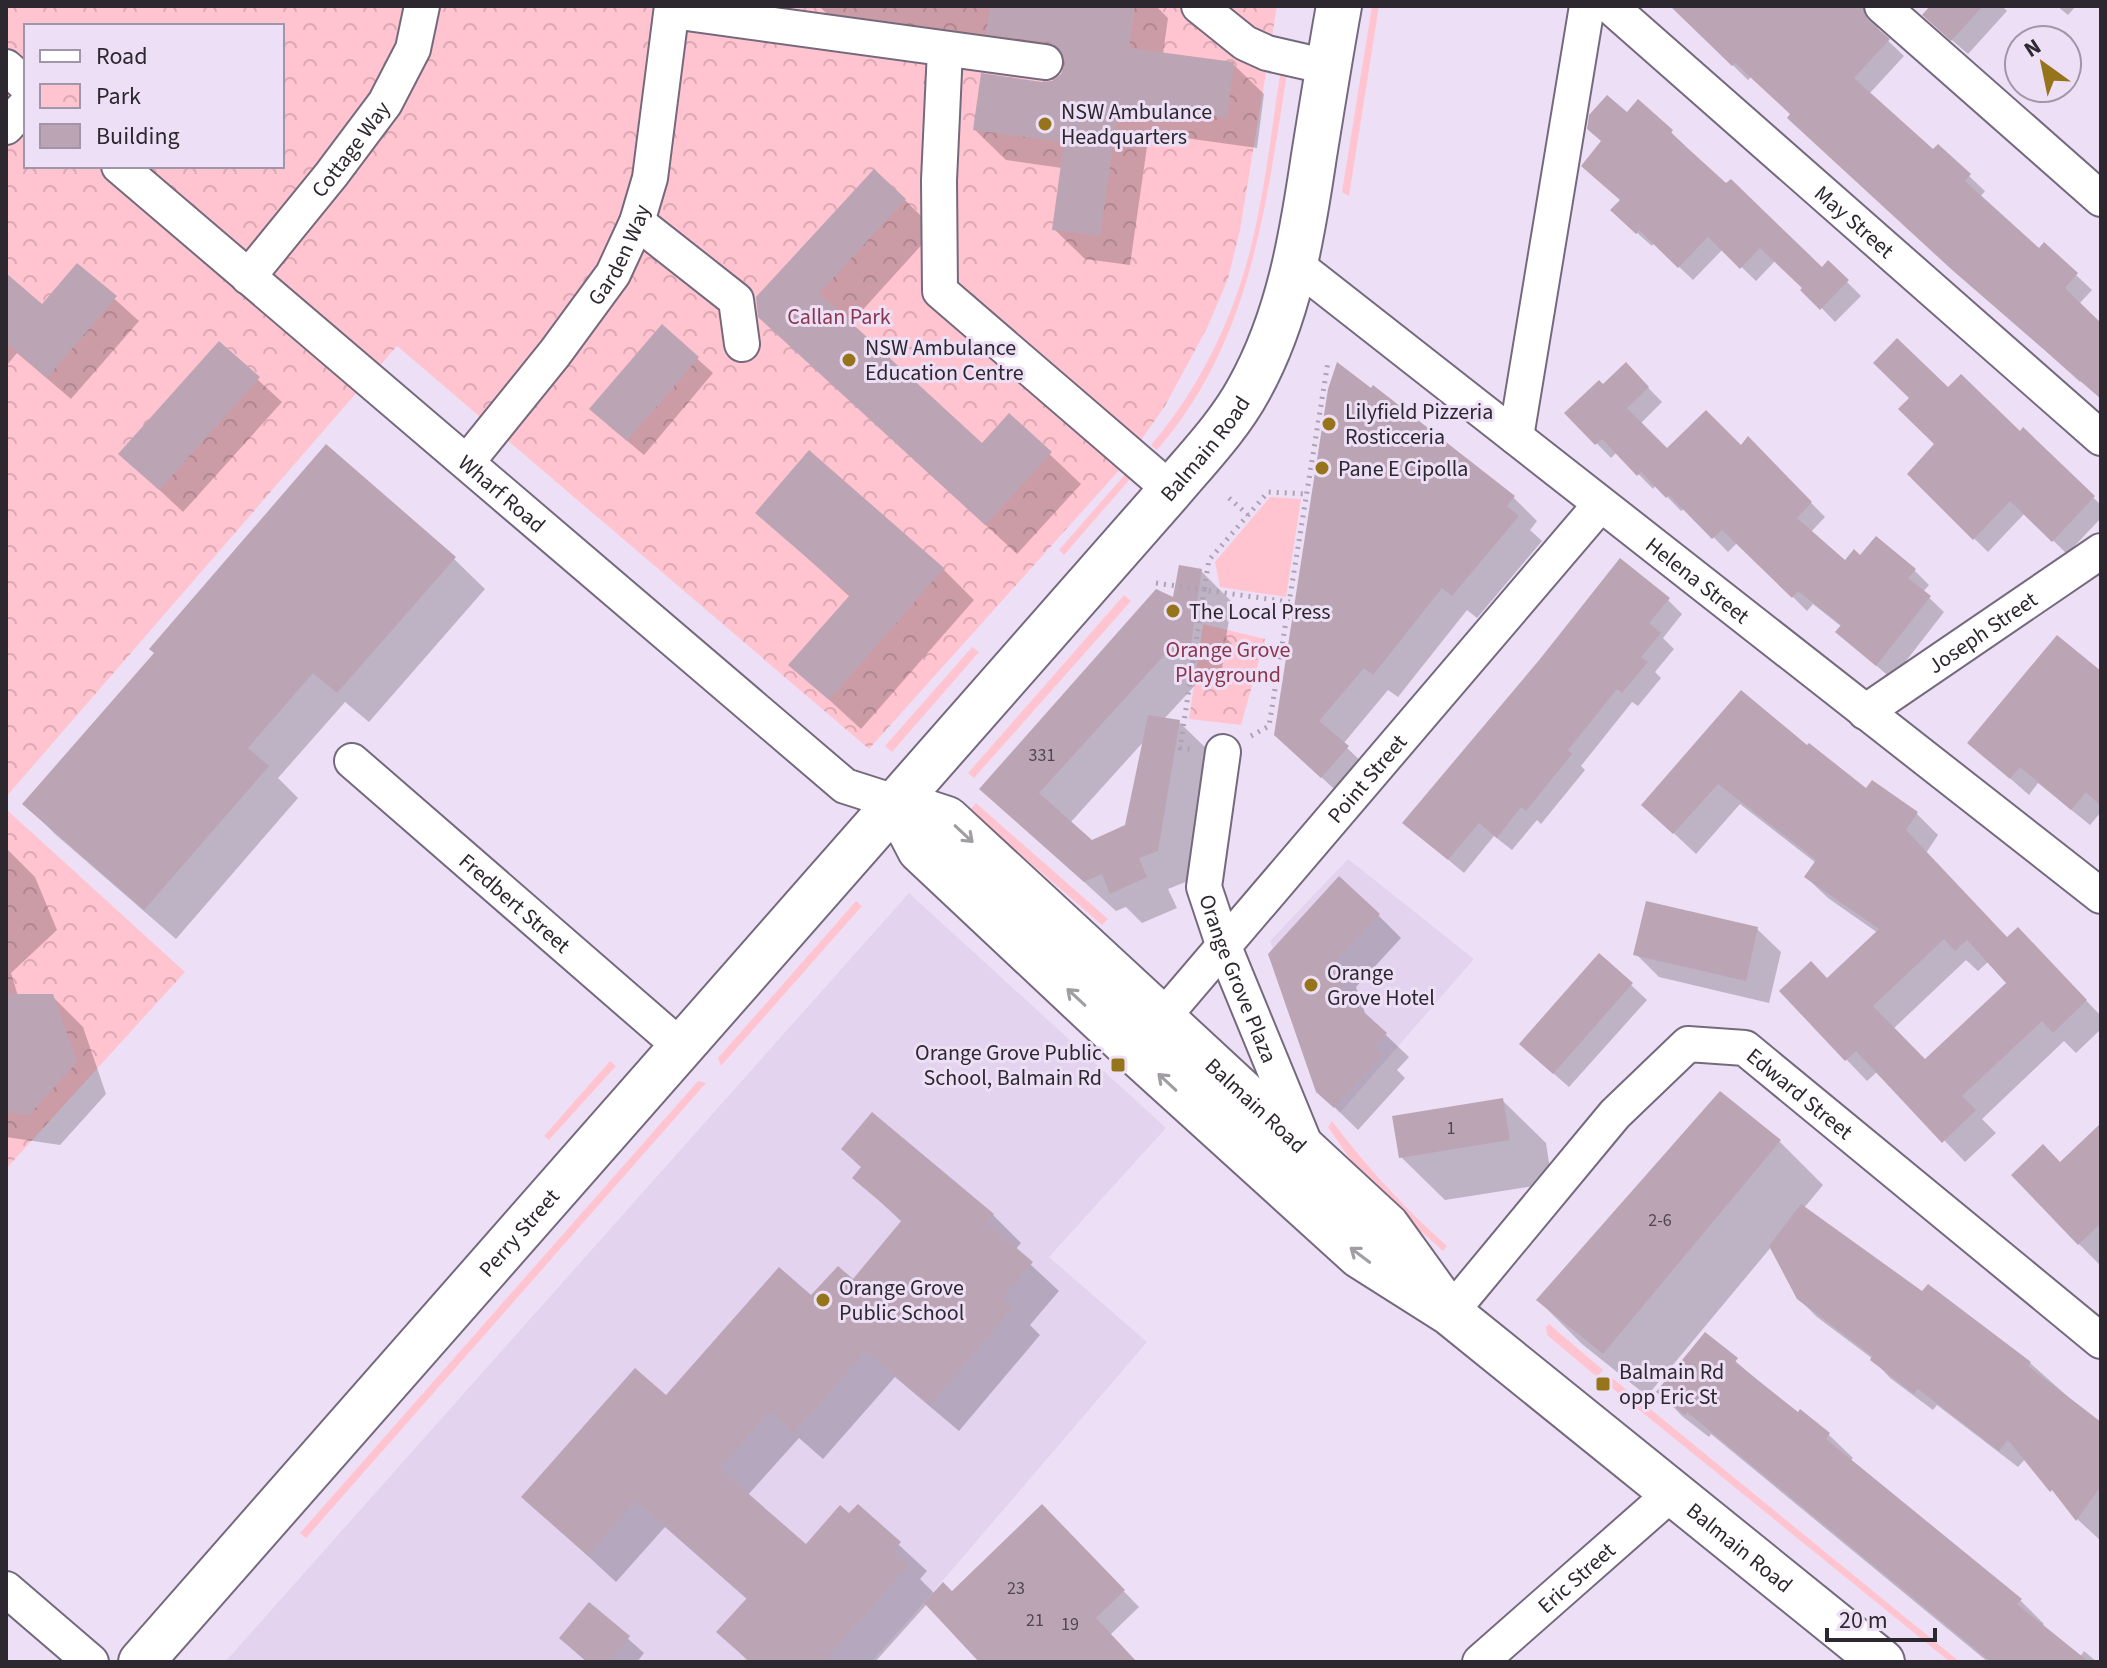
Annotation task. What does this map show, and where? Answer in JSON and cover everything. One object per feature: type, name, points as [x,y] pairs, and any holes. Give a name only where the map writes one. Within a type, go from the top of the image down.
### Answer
[{"type":"main road","name":"Balmain Road","points":[[895,802],[1171,490],[1248,392],[1284,310],[1295,264],[1339,6]]},
{"type":"main road","name":"Balmain Road","points":[[895,802],[947,819],[1307,1149],[1387,1226],[1450,1313]]},
{"type":"main road","name":"Balmain Road","points":[[895,802],[920,850],[1133,1050],[1360,1256],[1450,1313],[1882,1662]]},
{"type":"main road","name":"Perry Street","points":[[141,1662],[895,802]]},
{"type":"street","name":"Cottage Way","points":[[248,277],[385,103],[413,49],[422,6]]},
{"type":"street","points":[[1199,6],[1245,43],[1267,53],[1328,67]]},
{"type":"street","points":[[1516,437],[1587,6]]},
{"type":"street","name":"May Street","points":[[1610,6],[2101,438]]},
{"type":"street","points":[[1882,6],[2101,199]]},
{"type":"street","points":[[672,9],[1045,62]]},
{"type":"street","name":"Garden Way","points":[[467,462],[555,353],[613,274],[637,222],[650,178],[672,9]]},
{"type":"street","points":[[945,50],[939,180],[940,291],[1171,490]]},
{"type":"street","points":[[6,67],[24,83]]},
{"type":"street","points":[[6,127],[24,107]]},
{"type":"street","name":"Wharf Road","points":[[121,168],[845,786],[895,802]]},
{"type":"street","points":[[637,222],[736,300],[742,344]]},
{"type":"street","name":"Helena Street","points":[[1295,264],[2101,896]]},
{"type":"street","name":"Point Street","points":[[1133,1050],[1164,1018],[1600,505]]},
{"type":"street","name":"Joseph Street","points":[[1865,712],[2101,551]]},
{"type":"street","name":"Orange Grove Plaza","points":[[1223,752],[1204,887],[1224,947],[1307,1149]]},
{"type":"street","name":"Fredbert Street","points":[[352,761],[680,1046]]},
{"type":"street","name":"Edward Street","points":[[1450,1313],[1615,1114],[1688,1044],[1745,1048],[2101,1341]]},
{"type":"street","name":"Eric Street","points":[[1480,1662],[1673,1492]]},
{"type":"street","points":[[6,1589],[91,1662]]},
{"type":"path","points":[[1307,494],[1268,492],[1209,560],[1180,748],[1223,752],[1269,726],[1290,602],[1328,362]]},
{"type":"path","points":[[1229,498],[1248,515]]},
{"type":"path","points":[[1156,583],[1290,602]]},
{"type":"shaded area","points":[[1348,859],[1474,959],[1339,1114],[1325,1091],[1270,941]]},
{"type":"shaded area","name":"Orange Grove Public School","points":[[909,893],[1166,1128],[1049,1257],[1147,1342],[915,1613],[871,1662],[225,1662]]},
{"type":"green space","name":"Callan Park","points":[[6,6],[1277,6],[1240,230],[1228,279],[1208,326],[1165,406],[1122,467],[869,749],[397,346],[6,797]]},
{"type":"green space","points":[[1372,6],[1379,6],[1349,196],[1342,192]]},
{"type":"green space","points":[[1281,69],[1287,74],[1271,175],[1249,272],[1234,319],[1214,365],[1189,408],[1157,450],[1151,445],[1201,374],[1237,294],[1258,217]]},
{"type":"green space","points":[[1128,471],[1131,478],[1064,555],[1059,550]]},
{"type":"green space","points":[[1270,497],[1301,499],[1286,597],[1220,587],[1215,562]]},
{"type":"green space","points":[[1124,595],[1131,601],[974,778],[968,773]]},
{"type":"green space","name":"Orange Grove Playground","points":[[1203,624],[1265,639],[1241,725],[1189,719]]},
{"type":"green space","points":[[972,647],[979,652],[892,752],[885,746]]},
{"type":"green space","points":[[976,803],[1108,919],[1102,925],[989,827],[973,825],[965,816]]},
{"type":"green space","points":[[6,809],[185,972],[6,1169]]},
{"type":"green space","points":[[856,901],[862,906],[721,1066],[718,1058]]},
{"type":"green space","points":[[610,1061],[616,1066],[549,1140],[544,1136]]},
{"type":"green space","points":[[698,1081],[706,1083],[306,1538],[300,1533]]},
{"type":"green space","points":[[1332,1121],[1386,1186],[1447,1246],[1443,1251],[1357,1169],[1328,1127]]},
{"type":"green space","points":[[1549,1324],[1603,1370],[1597,1377],[1547,1335],[1546,1327]]},
{"type":"green space","points":[[1611,1377],[1960,1662],[1950,1662],[1606,1383]]},
{"type":"building","name":"NSW Ambulance Headquarters","points":[[990,6],[1135,6],[1129,48],[1234,62],[1227,118],[1119,104],[1100,236],[1052,230],[1064,142],[973,130],[981,73],[1052,81],[1061,74],[1064,55],[1058,47],[1048,42],[986,34]]},
{"type":"building","points":[[1670,6],[1863,6],[1868,20],[1890,39],[1854,78],[1933,149],[1938,144],[1971,174],[1965,181],[2039,248],[2044,242],[2078,273],[2065,288],[2101,323],[2101,399],[1951,269],[1787,118],[1790,114],[1735,63],[1732,66]]},
{"type":"building","points":[[1930,6],[1983,6],[1951,41],[1922,15]]},
{"type":"building","points":[[1607,95],[1627,112],[1638,99],[1726,183],[1731,179],[1822,267],[1828,260],[1849,280],[1820,310],[1760,248],[1740,269],[1708,237],[1678,268],[1639,230],[1636,234],[1610,210],[1620,200],[1581,166],[1601,141],[1587,129],[1589,115]]},
{"type":"building","name":"NSW Ambulance Education Centre","points":[[874,169],[906,199],[819,293],[982,443],[1009,413],[1052,452],[985,525],[758,317],[756,297]]},
{"type":"building","points":[[77,263],[117,296],[47,378],[6,342],[6,273],[42,304]]},
{"type":"building","points":[[662,324],[699,357],[627,441],[589,409]]},
{"type":"building","points":[[1897,338],[1948,387],[1961,374],[2020,431],[2023,427],[2095,496],[2052,542],[2010,501],[1973,540],[1907,474],[1934,444],[1898,409],[1909,398],[1873,363]]},
{"type":"building","points":[[219,341],[260,377],[159,490],[118,454]]},
{"type":"building","points":[[1337,362],[1371,388],[1373,385],[1515,496],[1507,506],[1519,516],[1452,596],[1442,588],[1373,675],[1364,668],[1319,721],[1349,746],[1321,778],[1274,735],[1328,389]]},
{"type":"building","points":[[1626,362],[1649,387],[1627,408],[1667,448],[1706,410],[1741,445],[1748,436],[1812,502],[1797,518],[1845,560],[1854,549],[1860,555],[1876,536],[1916,569],[1908,578],[1931,596],[1876,666],[1835,632],[1841,625],[1798,591],[1792,598],[1722,530],[1712,539],[1669,495],[1666,498],[1641,472],[1637,476],[1602,439],[1595,445],[1564,413],[1599,380],[1603,384]]},
{"type":"building","points":[[326,444],[456,557],[337,693],[313,673],[248,748],[269,766],[144,910],[22,804],[154,653],[149,649]]},
{"type":"building","points":[[809,450],[944,568],[829,700],[788,665],[850,595],[755,513]]},
{"type":"building","points":[[1620,558],[1670,598],[1649,623],[1661,633],[1641,657],[1648,662],[1622,693],[1617,689],[1568,750],[1572,754],[1526,811],[1521,807],[1497,838],[1479,823],[1448,860],[1402,823]]},
{"type":"building","points":[[1179,565],[1202,569],[1196,609],[1203,612],[1194,622],[1190,654],[1168,651],[1039,793],[1092,840],[1125,825],[1148,715],[1180,720],[1158,851],[1139,858],[1147,877],[1110,894],[1102,874],[1084,882],[979,789],[1156,589],[1173,597]]},
{"type":"building","points":[[2057,635],[2101,671],[2101,806],[2086,792],[2071,810],[2020,767],[2010,779],[1967,743]]},
{"type":"building","points":[[1741,690],[1807,745],[1809,743],[1866,788],[1872,780],[1918,812],[1906,830],[2007,937],[2018,927],[2087,1000],[2053,1033],[2042,1021],[1962,1096],[1976,1110],[1942,1143],[1856,1051],[1845,1061],[1779,991],[1811,961],[1827,978],[1879,929],[1804,877],[1816,860],[1718,784],[1673,834],[1641,805]],"holes":[[[1944,939],[1955,951],[1967,940],[2006,983],[1925,1059],[1873,1006]]]},
{"type":"building","points":[[1339,876],[1380,914],[1334,963],[1344,994],[1387,1033],[1375,1046],[1384,1054],[1334,1108],[1316,1092],[1268,954]]},
{"type":"building","points":[[1646,901],[1758,927],[1746,981],[1633,955]]},
{"type":"building","points":[[1599,953],[1633,983],[1553,1074],[1519,1044]]},
{"type":"building","points":[[6,994],[53,994],[77,1062],[29,1115],[6,1112]]},
{"type":"building","points":[[1720,1091],[1781,1140],[1603,1354],[1536,1300]]},
{"type":"building","points":[[1503,1098],[1510,1140],[1399,1158],[1392,1116]]},
{"type":"building","points":[[872,1112],[994,1214],[987,1223],[1033,1262],[1003,1298],[1014,1306],[930,1405],[866,1351],[794,1433],[770,1411],[720,1469],[806,1544],[840,1505],[849,1513],[858,1504],[901,1542],[893,1551],[909,1565],[823,1662],[750,1662],[716,1632],[747,1598],[636,1501],[588,1556],[521,1497],[635,1368],[666,1395],[779,1267],[811,1295],[838,1266],[853,1279],[902,1220],[852,1178],[861,1167],[841,1149]]},
{"type":"building","points":[[2101,1123],[2101,1223],[2078,1245],[2011,1175],[2043,1144],[2060,1162]]},
{"type":"building","points":[[1801,1204],[1922,1291],[1928,1284],[2031,1362],[2028,1366],[2101,1422],[2101,1486],[2076,1521],[2008,1440],[1999,1451],[1918,1389],[1914,1394],[1870,1360],[1872,1356],[1797,1299],[1769,1246]]},
{"type":"building","points":[[1705,1332],[1738,1358],[1735,1362],[1830,1433],[1826,1439],[2022,1599],[2017,1604],[2089,1662],[1991,1662],[1687,1412],[1685,1415],[1656,1392]]},
{"type":"building","points":[[1042,1504],[1125,1590],[1096,1618],[1137,1662],[979,1662],[924,1603],[943,1582],[952,1591]]},
{"type":"building","points":[[589,1602],[630,1636],[609,1662],[587,1662],[559,1638]]},
{"type":"place","name":"NSW Ambulance Headquarters","points":[[1045,124]]},
{"type":"place","name":"NSW Ambulance Education Centre","points":[[849,360]]},
{"type":"place","name":"Lilyfield Pizzeria Rosticceria","points":[[1329,424]]},
{"type":"place","name":"Pane E Cipolla","points":[[1322,468]]},
{"type":"place","name":"The Local Press","points":[[1173,611]]},
{"type":"place","name":"Orange Grove Hotel","points":[[1311,985]]},
{"type":"place","name":"Orange Grove Public School, Balmain Rd","points":[[1118,1065]]},
{"type":"place","name":"Orange Grove Public School","points":[[823,1300]]},
{"type":"place","name":"Balmain Rd opp Eric St","points":[[1603,1384]]}]
